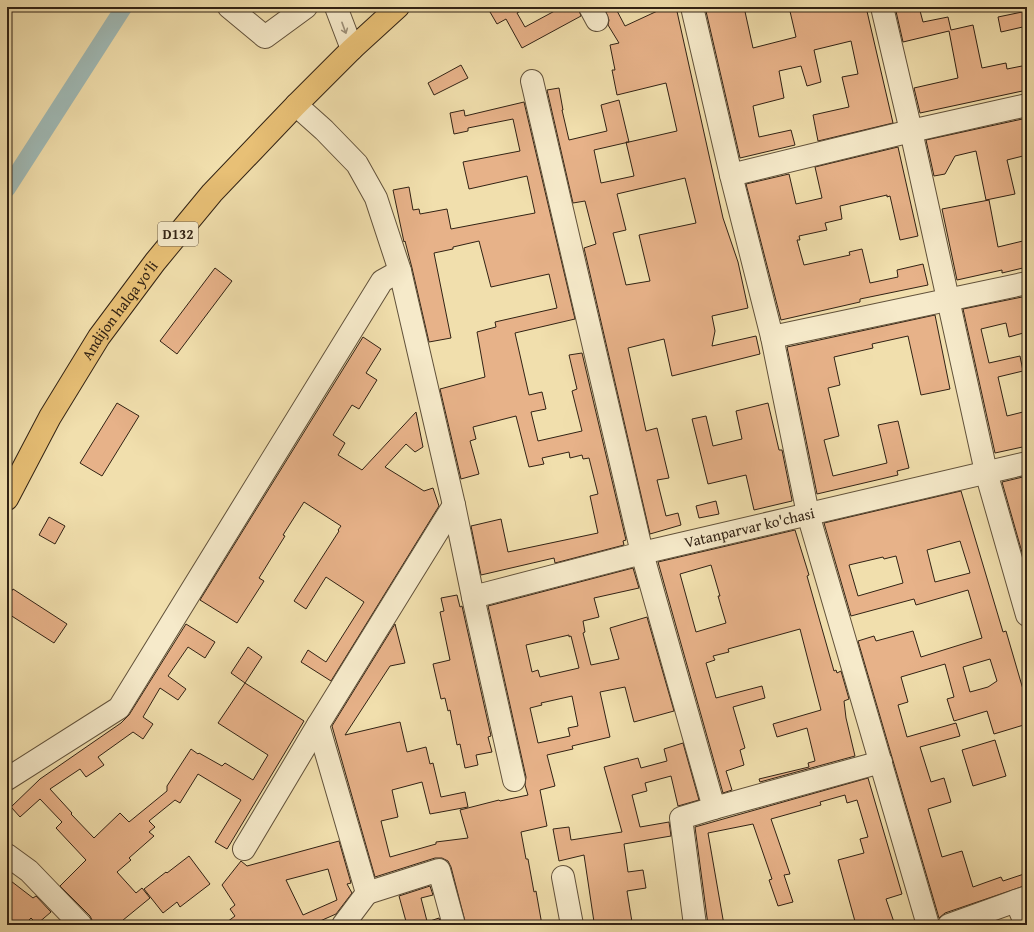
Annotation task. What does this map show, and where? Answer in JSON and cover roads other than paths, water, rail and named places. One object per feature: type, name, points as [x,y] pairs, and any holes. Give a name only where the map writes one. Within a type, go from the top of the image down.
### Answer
[{"type":"highway","name":"Andijon halqa yo‘li","points":[[7,499],[50,417],[99,337],[155,262],[212,193],[352,49],[398,7]]},
{"type":"street","points":[[229,7],[265,37],[306,7]]},
{"type":"street","points":[[336,7],[352,49]]},
{"type":"street","points":[[692,7],[731,175],[772,337],[808,514],[928,925]]},
{"type":"street","points":[[882,7],[949,300],[986,472],[1027,616]]},
{"type":"street","points":[[532,81],[642,553],[714,808]]},
{"type":"street","points":[[296,105],[324,130],[357,164],[376,198],[400,271],[454,505],[514,780]]},
{"type":"street","points":[[731,175],[911,131],[1027,105]]},
{"type":"street","points":[[7,779],[119,708],[382,281],[400,271]]},
{"type":"street","points":[[772,337],[1027,283]]},
{"type":"street","name":"Vatanparvar ko'chasi","points":[[473,597],[642,553],[1027,463]]},
{"type":"street","points":[[244,849],[318,725],[454,505]]},
{"type":"street","points":[[318,725],[367,893]]},
{"type":"street","points":[[695,925],[680,818],[881,762]]},
{"type":"street","points":[[7,854],[29,871],[81,925]]},
{"type":"street","points":[[343,925],[367,893],[439,870],[454,925]]},
{"type":"street","points":[[563,876],[572,925]]},
{"type":"street","points":[[949,925],[1022,899],[1026,925]]},
{"type":"waterway","points":[[7,189],[124,7]]}]
